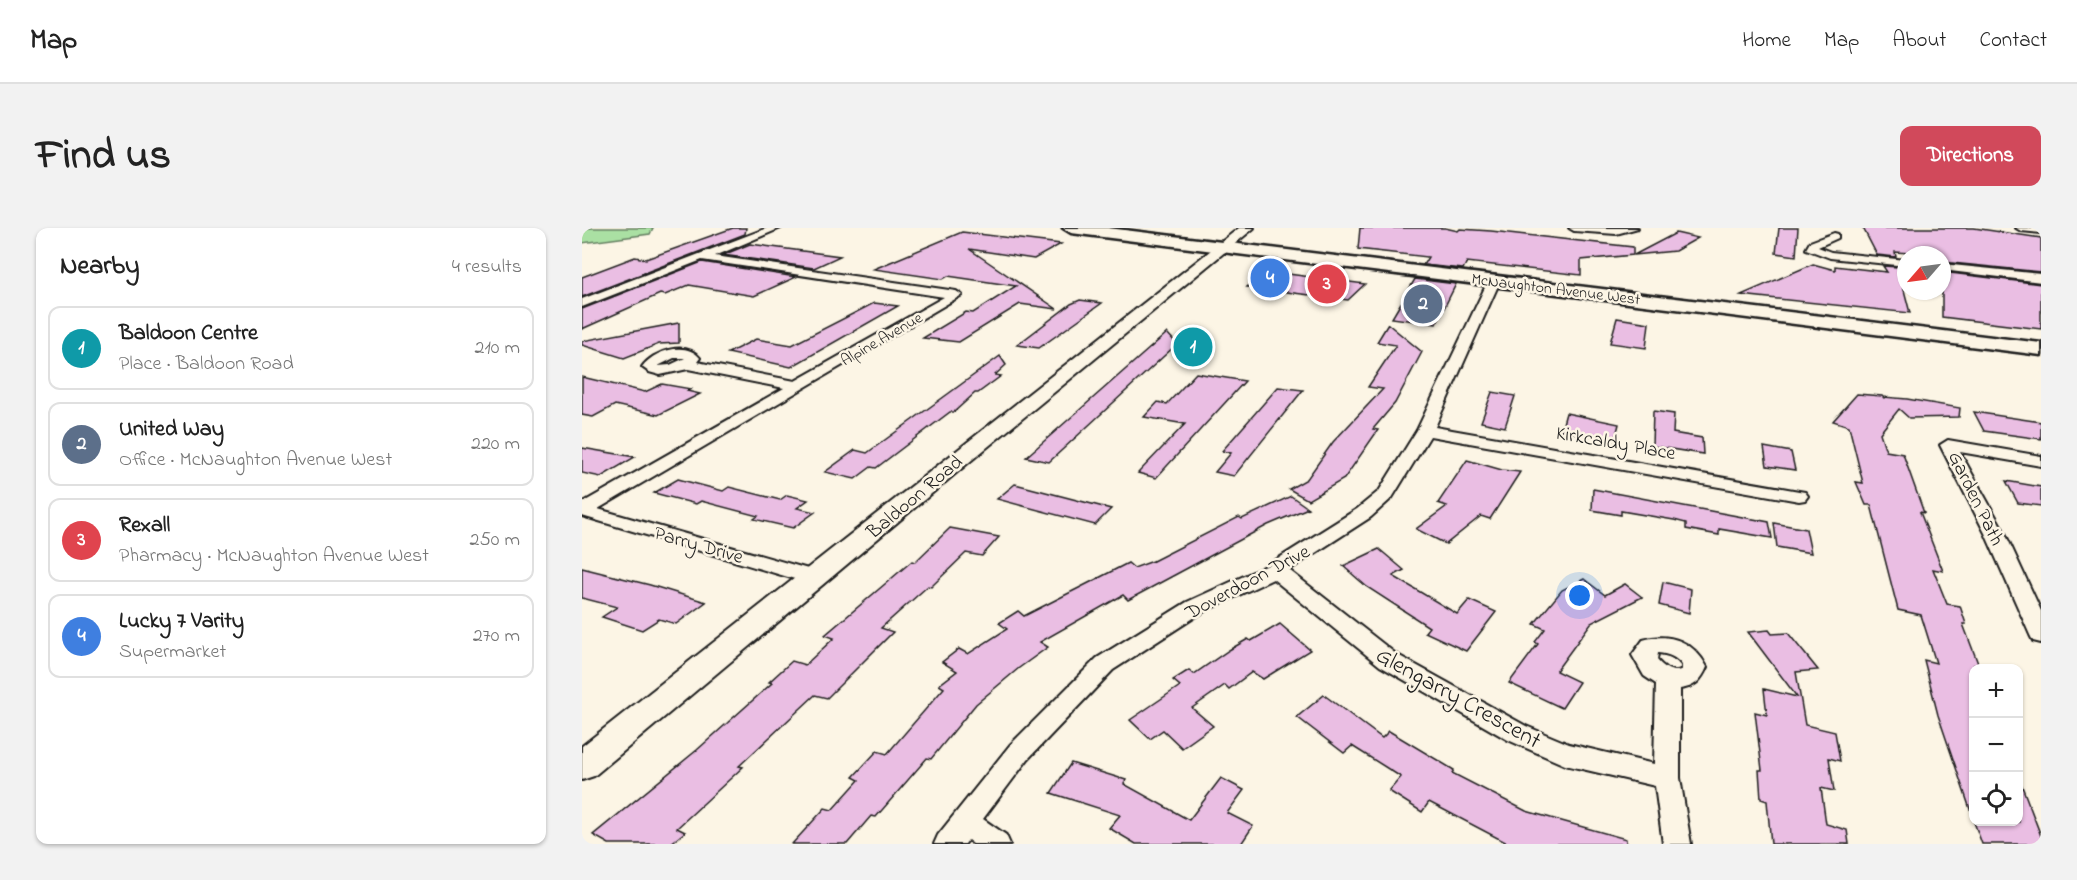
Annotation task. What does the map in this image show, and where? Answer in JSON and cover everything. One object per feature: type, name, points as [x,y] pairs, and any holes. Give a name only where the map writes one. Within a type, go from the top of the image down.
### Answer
[{"type":"main road","name":"McNaughton Avenue West","points":[[1071,228],[2041,349]]},
{"type":"street","points":[[582,303],[776,228]]},
{"type":"street","name":"Baldoon Road","points":[[582,766],[1247,228]]},
{"type":"street","points":[[1574,228],[1616,231],[1633,228]]},
{"type":"street","points":[[2021,228],[2041,230]]},
{"type":"street","points":[[1863,258],[1842,247],[1833,232],[1814,244],[1812,249],[1830,255],[1897,262]]},
{"type":"street","name":"Alpine Avenue","points":[[582,510],[956,295],[702,257]]},
{"type":"street","points":[[1951,268],[2041,278]]},
{"type":"street","name":"Doverdoon Drive","points":[[948,844],[1019,752],[1104,664],[1195,607],[1275,570],[1364,513],[1386,494],[1425,430],[1494,281]]},
{"type":"street","points":[[687,364],[796,386]]},
{"type":"street","name":"Kirkcaldy Place","points":[[1425,430],[1799,496]]},
{"type":"street","name":"Garden Path","points":[[2039,626],[1995,533],[1948,445],[2041,461]]},
{"type":"street","name":"Parry Drive","points":[[582,510],[815,578]]},
{"type":"street","name":"Glengarry Crescent","points":[[1275,570],[1388,660],[1517,733],[1565,754],[1667,778]]},
{"type":"street","points":[[1668,679],[1667,778],[1677,844]]},
{"type":"street","points":[[965,822],[996,844]]},
{"type":"green space","points":[[582,228],[653,228],[650,234],[582,243]]},
{"type":"building","points":[[733,228],[746,228],[745,234],[582,297],[582,277],[635,257],[646,259]]},
{"type":"building","points":[[1360,228],[1445,228],[1458,231],[1460,229],[1491,231],[1633,247],[1633,255],[1581,260],[1581,275],[1467,262],[1463,269],[1423,265],[1428,257],[1358,249]]},
{"type":"building","points":[[1779,228],[1798,228],[1796,256],[1776,253]]},
{"type":"building","points":[[1863,228],[1974,228],[2041,238],[2041,272],[1951,263],[1951,246],[1897,246],[1896,257],[1877,255]]},
{"type":"building","points":[[962,232],[1061,244],[1034,259],[969,249],[1057,309],[1020,304],[959,342],[923,338],[966,312],[973,313],[1016,286],[948,276],[943,279],[874,269]]},
{"type":"building","points":[[1676,233],[1698,238],[1675,251],[1634,255]]},
{"type":"building","points":[[750,244],[840,256],[814,268],[723,255]]},
{"type":"building","points":[[702,262],[796,277],[754,296],[689,285],[665,295],[660,294],[582,329],[582,309]]},
{"type":"building","points":[[1813,264],[1835,270],[1835,266],[1887,272],[1883,266],[1897,267],[1897,300],[1907,300],[1910,313],[1741,295]]},
{"type":"building","points":[[1265,271],[1365,284],[1348,300],[1247,287]]},
{"type":"building","points":[[1951,273],[2041,284],[2041,329],[1942,317],[1942,300],[1951,300]]},
{"type":"building","points":[[1415,279],[1456,284],[1436,324],[1392,318]]},
{"type":"building","points":[[1080,300],[1102,303],[1039,348],[1017,345],[1071,304]]},
{"type":"building","points":[[874,303],[898,306],[791,367],[728,353],[756,339],[792,345]]},
{"type":"building","points":[[1617,318],[1649,323],[1646,348],[1610,343]]},
{"type":"building","points":[[679,323],[679,343],[659,344],[624,358],[582,345],[582,341]]},
{"type":"building","points":[[1388,324],[1422,352],[1395,403],[1373,429],[1378,430],[1344,479],[1308,500],[1289,489],[1307,479],[1333,442],[1383,389],[1368,387],[1396,345],[1377,342]]},
{"type":"building","points":[[1167,333],[1177,344],[1049,462],[1026,457]]},
{"type":"building","points":[[1000,356],[1006,365],[995,375],[1001,376],[876,468],[871,467],[855,479],[825,472],[855,450],[867,453]]},
{"type":"building","points":[[1196,373],[1245,381],[1156,478],[1138,473],[1185,424],[1144,417],[1158,402],[1167,404]]},
{"type":"building","points":[[582,377],[645,392],[662,384],[691,389],[687,391],[700,394],[658,415],[615,405],[593,417],[582,415]]},
{"type":"building","points":[[1278,387],[1303,390],[1234,476],[1215,472],[1231,453],[1222,451]]},
{"type":"building","points":[[1492,392],[1515,396],[1505,427],[1481,422]]},
{"type":"building","points":[[1857,394],[1960,408],[1959,417],[1909,418],[1899,409],[1880,433],[1886,451],[1903,454],[1924,513],[1920,512],[1943,571],[1933,569],[1947,604],[1960,606],[1966,624],[1963,624],[1978,664],[1969,664],[1969,806],[1938,715],[1924,660],[1936,663],[1921,615],[1898,610],[1871,505],[1866,505],[1856,482],[1863,483],[1849,426],[1833,421]]},
{"type":"building","points":[[1653,411],[1674,414],[1673,433],[1702,438],[1703,454],[1652,446]]},
{"type":"building","points":[[1974,412],[2041,422],[2041,439],[1984,431]]},
{"type":"building","points":[[1566,413],[1619,424],[1615,440],[1561,431]]},
{"type":"building","points":[[1764,447],[1791,452],[1795,470],[1767,466]]},
{"type":"building","points":[[582,448],[635,457],[601,477],[582,473]]},
{"type":"building","points":[[1467,460],[1502,470],[1520,472],[1490,519],[1481,516],[1446,544],[1416,529],[1447,506],[1438,503]]},
{"type":"building","points":[[678,479],[723,491],[729,487],[780,500],[787,495],[808,500],[797,508],[815,512],[793,528],[754,519],[758,516],[701,501],[696,504],[654,493]]},
{"type":"building","points":[[2006,481],[2041,487],[2041,506],[2018,503]]},
{"type":"building","points":[[1015,484],[1111,509],[1095,525],[997,499]]},
{"type":"building","points":[[1593,489],[1769,522],[1772,538],[1719,529],[1719,535],[1686,529],[1686,523],[1674,520],[1621,511],[1621,515],[1592,510]]},
{"type":"building","points":[[1291,496],[1308,508],[1268,525],[1128,600],[1123,595],[1040,642],[1048,647],[976,704],[931,759],[927,758],[876,817],[871,816],[847,844],[792,844],[825,808],[832,810],[859,780],[853,777],[877,751],[887,754],[944,688],[939,685],[957,671],[942,662],[959,649],[968,654],[1007,629],[999,623],[1018,611],[1024,616],[1128,563],[1134,568],[1153,561],[1239,517],[1242,519]]},
{"type":"building","points":[[1774,523],[1806,529],[1811,553],[1777,547]]},
{"type":"building","points":[[950,528],[999,537],[982,556],[966,553],[931,587],[928,586],[881,628],[893,632],[827,698],[815,695],[739,766],[743,767],[677,828],[685,832],[670,844],[609,844],[593,835],[697,750],[772,683],[769,682],[792,661],[805,665],[834,638],[825,635],[912,561],[915,562]]},
{"type":"building","points":[[1379,549],[1404,570],[1393,576],[1457,614],[1469,600],[1496,612],[1466,651],[1425,632],[1429,627],[1367,587],[1343,566]]},
{"type":"building","points":[[582,568],[706,602],[676,624],[659,619],[642,630],[602,617],[617,607],[582,598]]},
{"type":"building","points":[[1584,579],[1605,595],[1625,584],[1642,597],[1591,623],[1556,671],[1579,682],[1562,708],[1509,683],[1538,644],[1535,642],[1545,629],[1534,624],[1562,590]]},
{"type":"building","points":[[1663,582],[1691,589],[1689,613],[1659,605]]},
{"type":"building","points":[[1280,624],[1310,650],[1263,679],[1252,672],[1229,689],[1225,685],[1192,708],[1213,726],[1182,748],[1163,730],[1150,739],[1130,720],[1180,686],[1173,680],[1189,670],[1194,674],[1229,650],[1248,639],[1251,641]]},
{"type":"building","points":[[1769,630],[1772,634],[1788,633],[1818,670],[1796,672],[1805,725],[1835,732],[1840,761],[1829,758],[1834,791],[1821,788],[1826,824],[1847,830],[1849,844],[1771,844],[1767,801],[1761,799],[1759,770],[1762,770],[1755,712],[1767,715],[1764,689],[1797,697],[1748,632]]},
{"type":"building","points":[[1324,695],[1382,738],[1389,731],[1454,770],[1452,773],[1526,811],[1626,839],[1626,844],[1509,844],[1429,802],[1422,812],[1389,791],[1401,777],[1352,746],[1344,753],[1297,717]]},
{"type":"building","points":[[1071,763],[1126,780],[1124,784],[1189,820],[1221,778],[1244,790],[1227,813],[1253,826],[1241,844],[1136,844],[1109,828],[1120,815],[1051,793]]},
{"type":"building","points":[[2023,789],[2041,836],[2041,844],[1982,844],[1975,826],[2023,826]]},
{"type":"place","name":"Lucky 7 Varity","points":[[1270,278]]},
{"type":"place","name":"Rexall","points":[[1327,284]]},
{"type":"place","name":"United Way","points":[[1423,304]]},
{"type":"place","name":"Baldoon Centre","points":[[1193,347]]}]
